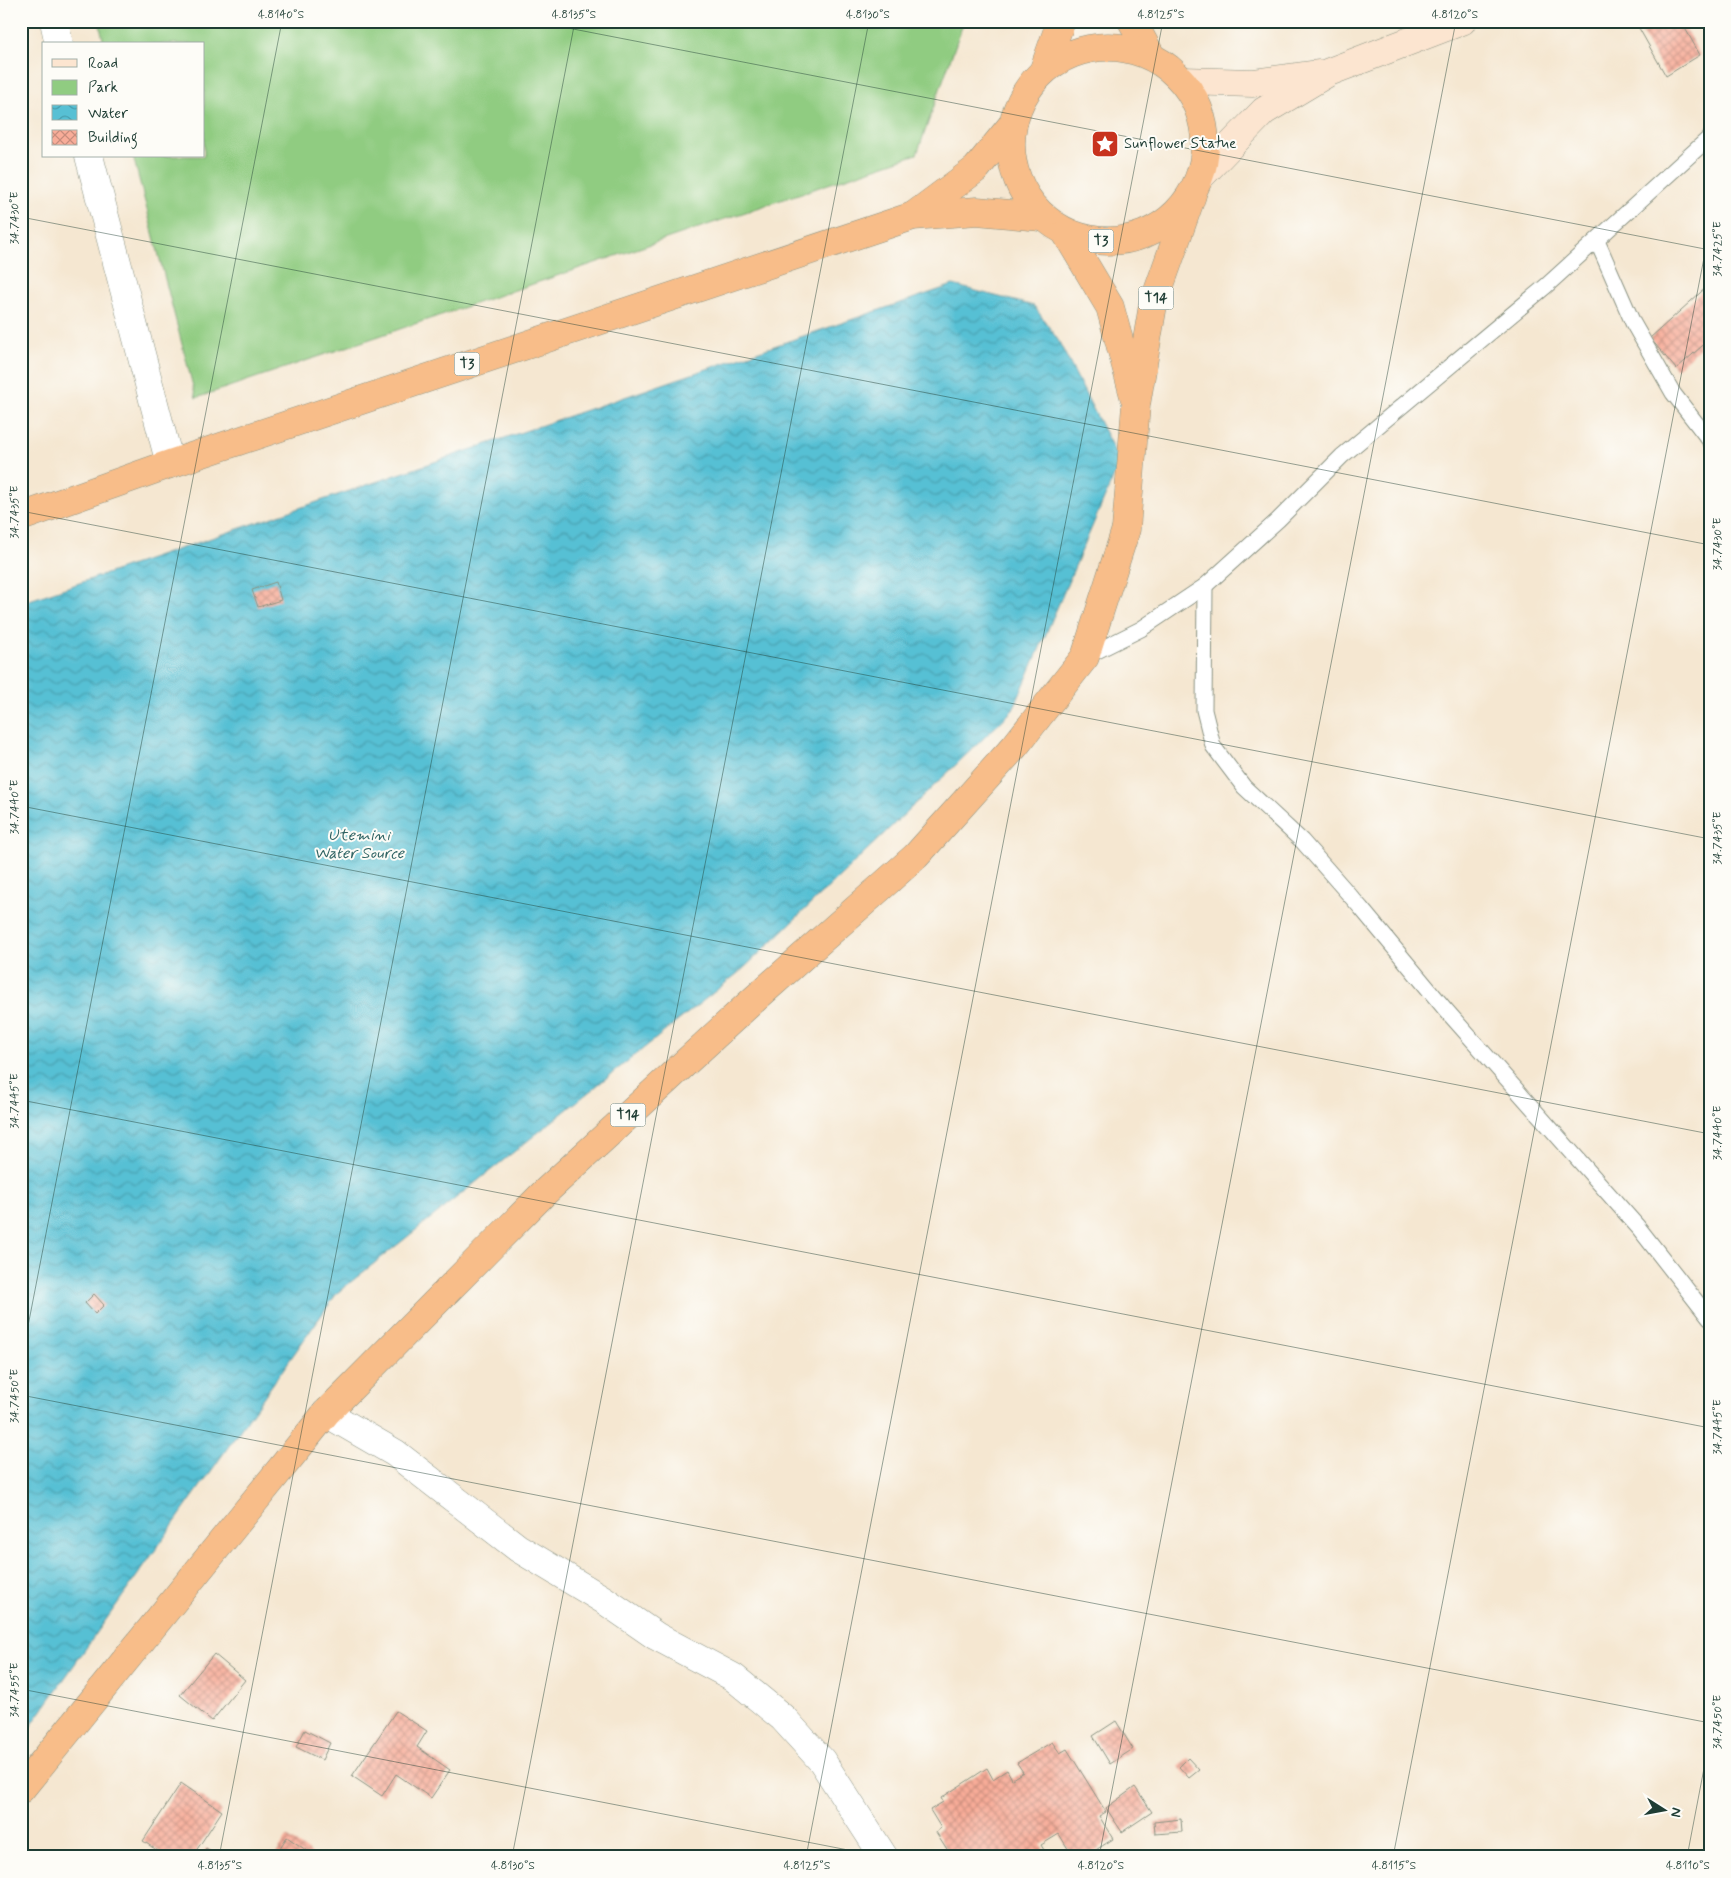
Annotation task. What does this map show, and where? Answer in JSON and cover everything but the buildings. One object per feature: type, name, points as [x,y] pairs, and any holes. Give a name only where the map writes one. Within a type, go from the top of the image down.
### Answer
[{"type":"highway","name":"T3","points":[[1044,69],[1077,51],[1114,46],[1151,56],[1183,81],[1200,109],[1205,142],[1196,186],[1158,229],[1112,243],[1066,233],[1041,217],[1021,191],[1011,159],[1012,124],[1023,94],[1044,69],[1061,21]]},
{"type":"highway","name":"T3","points":[[1132,21],[1151,56]]},
{"type":"highway","name":"T3","points":[[913,216],[976,169],[1012,124]]},
{"type":"highway","name":"T14","points":[[21,1789],[326,1412],[544,1193],[748,1004],[916,856],[1015,746],[1085,656],[1126,529],[1136,405],[1153,305],[1196,186]]},
{"type":"highway","name":"T3","points":[[21,517],[170,464],[913,216],[977,212],[1041,217]]},
{"type":"highway","name":"T14","points":[[1066,233],[1110,307],[1136,405]]},
{"type":"street","points":[[54,21],[59,42]]},
{"type":"street","points":[[1196,186],[1264,111],[1330,72],[1462,21]]},
{"type":"street","points":[[1183,81],[1253,82],[1330,72]]},
{"type":"street","points":[[90,158],[170,464]]},
{"type":"street","points":[[326,1412],[395,1453],[518,1548],[604,1600],[656,1636],[733,1677],[784,1718],[822,1761],[884,1857]]},
{"type":"lane","points":[[1085,656],[1141,629],[1205,586],[1278,520],[1342,456],[1539,292],[1710,137]]},
{"type":"lane","points":[[1597,241],[1633,322],[1655,362],[1673,393],[1710,441]]},
{"type":"lane","points":[[1205,586],[1204,710],[1213,746],[1244,787],[1302,841],[1361,908],[1451,1017],[1638,1227],[1710,1319]]},
{"type":"green space","points":[[99,21],[964,21],[917,154],[196,398],[134,158],[205,158],[205,42],[104,42]]},
{"type":"water","name":"Utemini Water Source","points":[[953,285],[1034,306],[1058,340],[1120,462],[1013,710],[743,969],[337,1293],[21,1740],[21,603]]},
{"type":"place","name":"Sunflower Statue","points":[[1105,144]]}]
